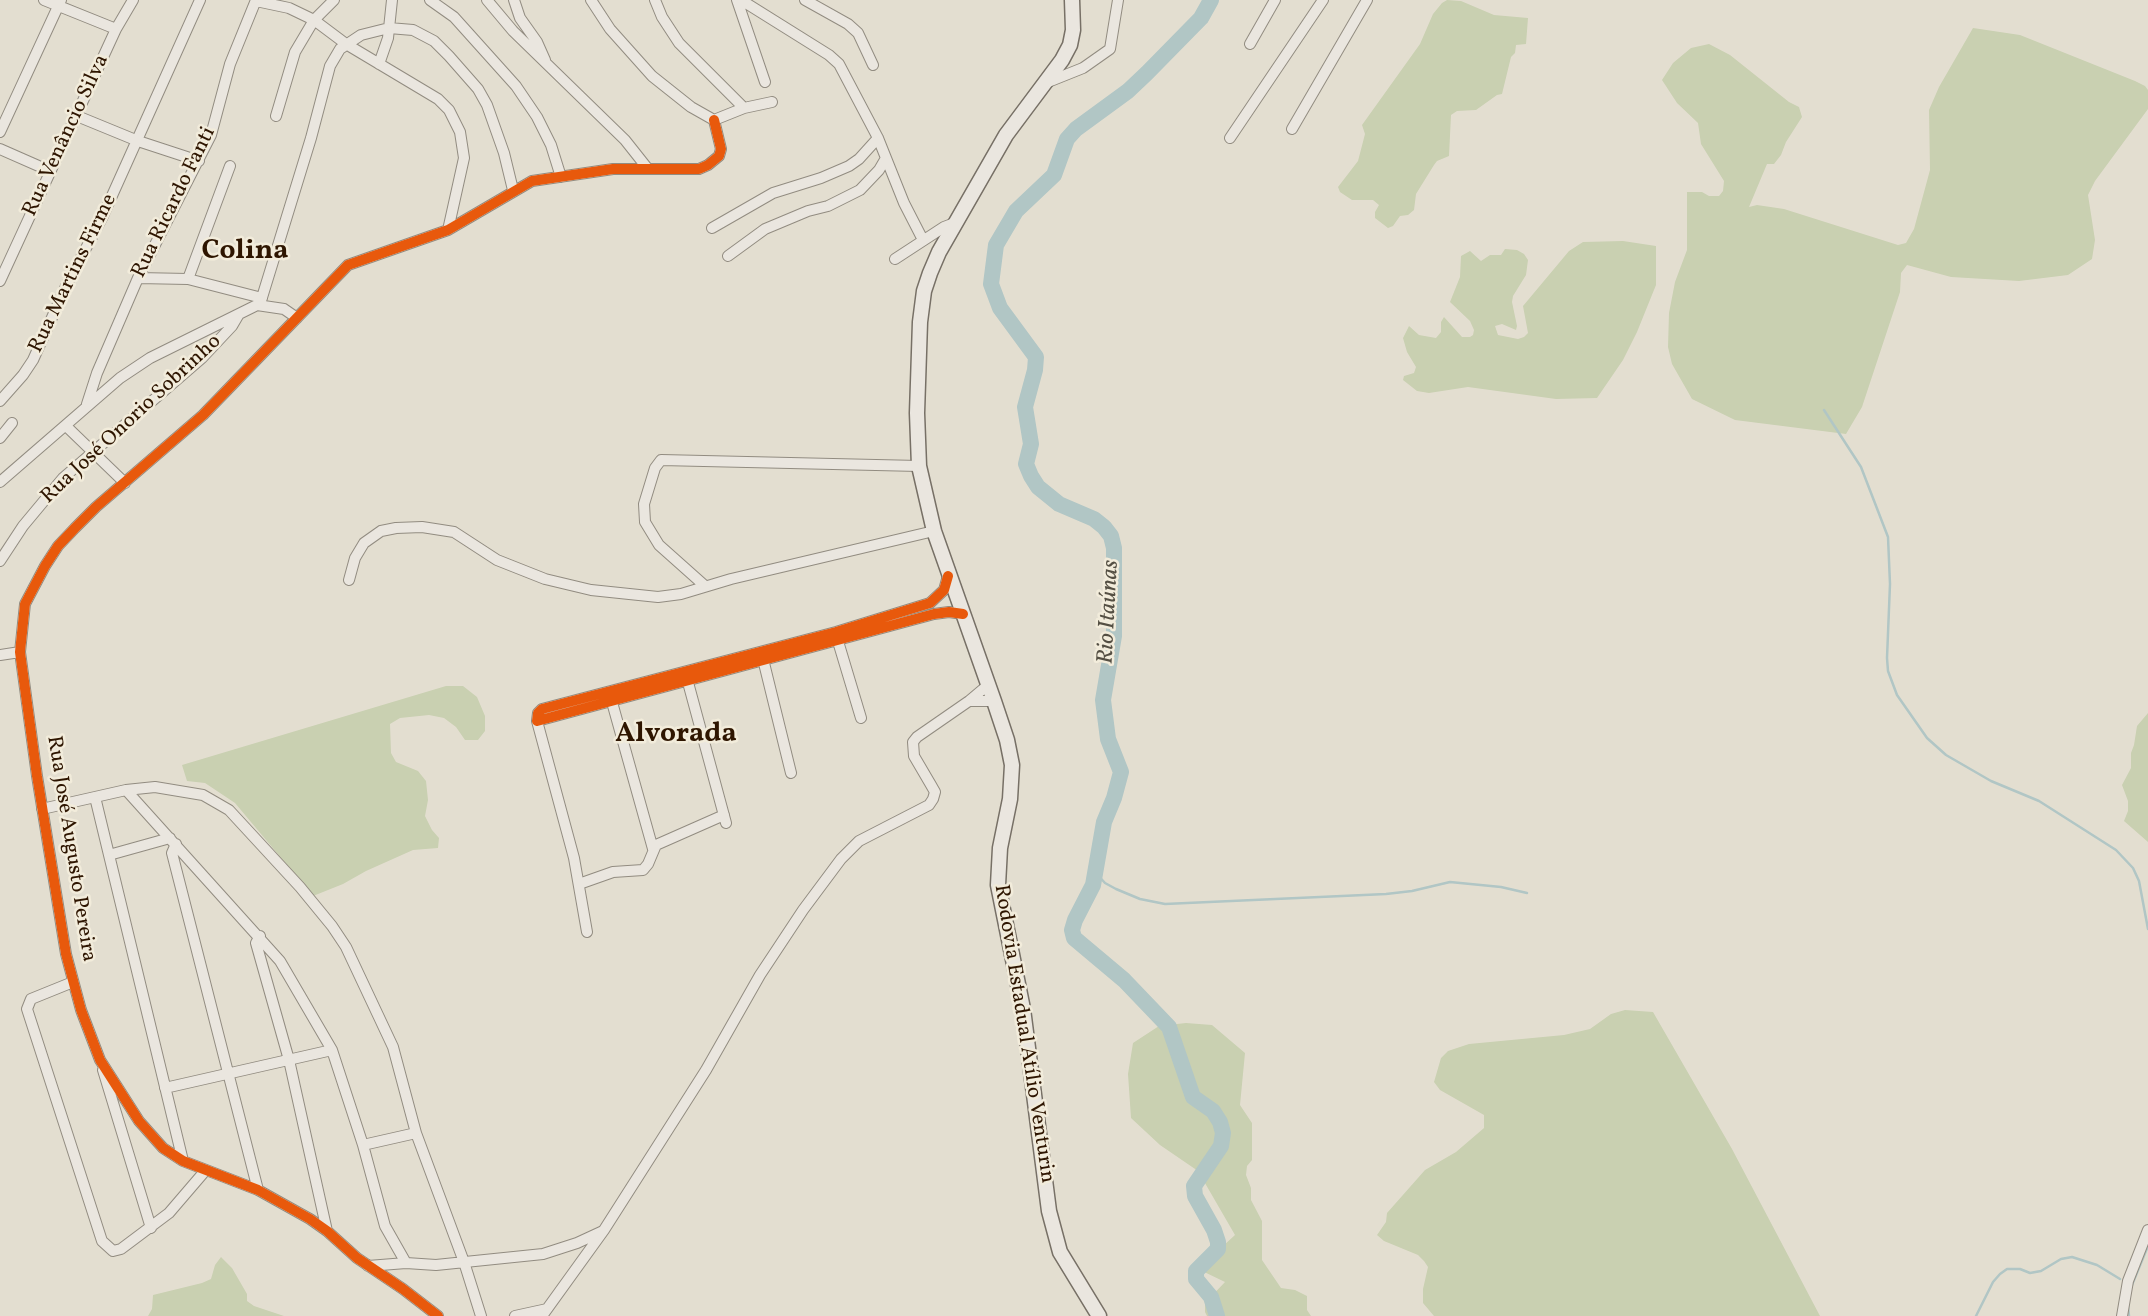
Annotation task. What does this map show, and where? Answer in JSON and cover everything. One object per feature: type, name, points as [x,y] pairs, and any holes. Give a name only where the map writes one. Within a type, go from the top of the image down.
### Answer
[{"type":"main road","name":"Rodovia Estadual Atílio Venturin","points":[[1073,0],[1070,45],[1048,82],[1006,135],[939,252],[924,291],[917,390],[919,466],[934,531],[1007,740],[1012,774],[1000,848],[998,885],[1023,1009],[1049,1211],[1060,1252],[1098,1316]]},
{"type":"street","points":[[44,0],[60,3],[116,29]]},
{"type":"street","name":"Rua Venâncio Silva","points":[[0,281],[116,29],[132,0]]},
{"type":"street","name":"Rua Martins Firme","points":[[0,401],[29,367],[138,141],[200,0]]},
{"type":"street","points":[[276,116],[296,52],[314,20],[334,0]]},
{"type":"street","points":[[379,64],[387,45],[392,0]]},
{"type":"street","points":[[430,0],[454,17],[516,86],[546,135],[561,177]]},
{"type":"street","points":[[487,0],[546,63],[625,140],[648,169]]},
{"type":"street","points":[[514,0],[520,18],[537,42],[546,63]]},
{"type":"street","points":[[591,0],[610,29],[652,76],[691,107],[714,120],[744,108],[772,102]]},
{"type":"street","points":[[655,0],[662,17],[679,43],[744,108]]},
{"type":"street","points":[[739,0],[765,82]]},
{"type":"street","points":[[739,0],[829,55],[839,64],[877,138],[904,203],[923,240]]},
{"type":"street","points":[[805,0],[848,24],[858,33],[873,65]]},
{"type":"street","points":[[1048,82],[1083,68],[1110,49],[1118,0]]},
{"type":"street","points":[[1250,44],[1275,0]]},
{"type":"street","points":[[1230,138],[1323,0]]},
{"type":"street","points":[[1292,129],[1367,0]]},
{"type":"street","points":[[256,1],[289,8],[314,20],[346,44],[438,99],[457,124],[463,146],[463,166],[448,230]]},
{"type":"street","name":"Rua Ricardo Fanti","points":[[87,404],[97,373],[138,278],[211,135],[239,40],[256,1]]},
{"type":"street","points":[[0,132],[60,3]]},
{"type":"street","points":[[0,482],[120,377],[150,358],[261,301],[311,138],[323,87],[330,66],[346,44],[369,31],[389,28],[413,30],[434,41],[478,89],[497,131],[513,190]]},
{"type":"street","points":[[77,116],[138,141],[199,161]]},
{"type":"street","name":"Rua José Augusto Pereira","points":[[438,1316],[368,1266],[310,1219],[258,1190],[205,1171],[163,1149],[148,1133],[100,1060],[73,982],[42,809],[20,652],[25,604],[58,546],[75,528],[203,415],[348,265],[448,230],[532,181],[613,169],[699,169],[715,162],[721,149],[714,120]]},
{"type":"street","points":[[712,228],[772,193],[849,166],[859,159],[877,138]]},
{"type":"street","points":[[0,149],[50,171]]},
{"type":"street","points":[[729,256],[765,229],[808,211],[828,206],[860,190],[879,170],[886,158]]},
{"type":"street","points":[[188,279],[230,166]]},
{"type":"street","points":[[895,259],[944,227],[958,222]]},
{"type":"street","points":[[138,278],[188,279],[284,309],[297,317]]},
{"type":"street","name":"Rua José Onorio Sobrinho","points":[[0,561],[9,544],[46,497],[202,358],[232,326],[239,313]]},
{"type":"street","points":[[0,438],[12,424]]},
{"type":"street","points":[[66,426],[125,483]]},
{"type":"street","points":[[705,586],[659,545],[645,522],[644,504],[655,468],[661,460],[919,466]]},
{"type":"street","points":[[349,580],[355,558],[364,543],[372,536],[396,528],[422,527],[454,533],[497,560],[527,573],[591,590],[658,597],[681,594],[934,531]]},
{"type":"street","points":[[837,636],[930,603],[944,590],[948,576]]},
{"type":"street","points":[[587,932],[579,884],[537,721],[538,713],[542,709],[610,696],[837,636],[934,614],[963,614]]},
{"type":"street","points":[[837,636],[861,718]]},
{"type":"street","points":[[0,655],[20,652]]},
{"type":"street","points":[[763,655],[791,773]]},
{"type":"street","points":[[579,884],[613,873],[643,870],[653,849],[659,844],[725,819],[686,675]]},
{"type":"street","points":[[515,1316],[544,1312],[604,1230],[706,1070],[760,975],[841,859],[859,841],[929,805],[934,792],[914,756],[917,737],[988,685]]},
{"type":"street","points":[[610,696],[653,849]]},
{"type":"street","points":[[969,701],[994,701]]},
{"type":"street","points":[[42,809],[95,796],[155,787],[203,794],[229,810],[300,887],[346,947],[393,1047],[416,1133],[481,1316]]},
{"type":"street","points":[[126,790],[280,961],[332,1051],[363,1145],[385,1226],[405,1263]]},
{"type":"street","points":[[95,796],[183,1161]]},
{"type":"street","points":[[109,855],[173,841]]},
{"type":"street","points":[[173,841],[172,853],[258,1190]]},
{"type":"street","points":[[260,936],[257,943],[289,1060],[327,1231]]},
{"type":"street","points":[[73,982],[31,999],[27,1009],[102,1241],[113,1251],[121,1249],[169,1213],[205,1171]]},
{"type":"street","points":[[165,1088],[332,1051]]},
{"type":"street","points":[[100,1060],[151,1228]]},
{"type":"street","points":[[363,1145],[416,1133]]},
{"type":"street","points":[[368,1266],[405,1263],[436,1265],[543,1254],[577,1244],[604,1230]]},
{"type":"street","points":[[2122,1316],[2128,1281],[2148,1230]]},
{"type":"green space","points":[[1447,0],[1461,1],[1494,15],[1528,18],[1526,44],[1516,45],[1502,94],[1476,110],[1457,111],[1451,115],[1449,156],[1434,165],[1416,194],[1414,210],[1408,215],[1400,216],[1393,226],[1388,228],[1375,218],[1379,205],[1373,200],[1352,200],[1340,192],[1338,187],[1358,161],[1365,134],[1362,125],[1420,44],[1433,14]]},
{"type":"green space","points":[[1973,28],[2020,35],[2135,81],[2148,90],[2148,109],[2095,181],[2088,195],[2095,240],[2092,259],[2068,275],[2019,281],[1951,277],[1907,265],[1901,273],[1900,292],[1862,407],[1846,434],[1735,420],[1692,399],[1672,364],[1668,347],[1669,313],[1675,282],[1687,250],[1687,192],[1719,196],[1723,191],[1724,181],[1701,144],[1698,123],[1677,103],[1662,80],[1673,63],[1691,48],[1709,44],[1730,55],[1799,107],[1802,117],[1781,155],[1774,164],[1767,164],[1749,207],[1757,205],[1784,209],[1898,245],[1906,243],[1914,229],[1930,170],[1929,110]]},
{"type":"green space","points":[[1623,241],[1656,246],[1656,285],[1623,360],[1597,398],[1556,399],[1468,387],[1429,393],[1417,391],[1403,380],[1404,376],[1414,373],[1416,367],[1403,338],[1409,326],[1419,335],[1436,338],[1441,332],[1444,317],[1462,337],[1473,335],[1470,321],[1450,302],[1460,277],[1461,256],[1470,251],[1481,261],[1490,255],[1501,255],[1505,249],[1524,254],[1528,260],[1526,275],[1512,302],[1516,330],[1502,324],[1495,326],[1498,335],[1518,339],[1528,333],[1523,306],[1569,251],[1583,242]]},
{"type":"green space","points":[[446,686],[463,686],[477,697],[485,716],[485,731],[478,740],[465,740],[456,727],[444,718],[429,715],[400,718],[390,724],[391,753],[396,762],[418,771],[426,781],[428,800],[425,816],[439,838],[438,848],[413,850],[313,896],[235,803],[205,783],[187,781],[182,765]]},
{"type":"green space","points":[[2148,713],[2148,842],[2124,821],[2128,801],[2122,785],[2131,768],[2131,753],[2137,726]]},
{"type":"green space","points":[[1625,1010],[1653,1012],[1732,1149],[1820,1316],[1434,1316],[1423,1303],[1428,1267],[1424,1261],[1418,1255],[1384,1241],[1377,1235],[1386,1222],[1387,1213],[1425,1170],[1456,1152],[1484,1128],[1484,1115],[1440,1090],[1434,1082],[1441,1058],[1448,1051],[1469,1044],[1564,1035],[1590,1029],[1611,1014]]},
{"type":"green space","points":[[1186,1023],[1212,1025],[1245,1053],[1240,1105],[1252,1123],[1252,1160],[1247,1166],[1246,1175],[1251,1188],[1251,1200],[1262,1221],[1262,1260],[1281,1288],[1295,1290],[1307,1296],[1307,1310],[1311,1316],[1207,1316],[1205,1312],[1205,1303],[1225,1282],[1198,1269],[1235,1235],[1198,1171],[1160,1145],[1131,1118],[1128,1074],[1133,1043],[1159,1026]]},
{"type":"green space","points":[[221,1257],[232,1268],[247,1294],[247,1301],[284,1316],[148,1316],[152,1309],[153,1295],[211,1279],[215,1265]]},
{"type":"waterway","name":"Rio Itaúnas","points":[[1211,0],[1201,18],[1147,73],[1067,139],[1054,175],[1016,211],[996,245],[991,284],[1000,308],[1036,357],[1025,407],[1031,444],[1026,464],[1031,476],[1038,487],[1059,504],[1094,519],[1104,527],[1111,536],[1114,548],[1114,636],[1103,700],[1108,739],[1121,772],[1104,822],[1093,885],[1072,930],[1074,938],[1124,980],[1169,1027],[1193,1097],[1213,1111],[1220,1122],[1223,1133],[1221,1146],[1194,1186],[1195,1196],[1218,1242],[1218,1249],[1196,1271],[1196,1279],[1211,1297],[1217,1316]]},
{"type":"waterway","points":[[1824,410],[1861,467],[1888,537],[1890,584],[1887,658],[1888,671],[1897,695],[1927,738],[1946,755],[1991,781],[2039,801],[2116,850],[2133,868],[2139,881],[2148,929]]},
{"type":"waterway","points":[[1095,872],[1105,883],[1116,889],[1140,899],[1165,904],[1386,894],[1450,882],[1501,887],[1527,893]]},
{"type":"waterway","points":[[2132,1285],[2148,1246]]},
{"type":"waterway","points":[[1976,1316],[1993,1282],[2007,1269],[2020,1269],[2030,1273],[2041,1271],[2061,1259],[2072,1257],[2097,1265],[2120,1279]]},
{"type":"waterway","points":[[2128,1305],[2129,1316]]},
{"type":"cycle path","points":[[438,1316],[357,1258],[310,1219],[258,1190],[183,1161],[163,1148],[139,1121],[100,1060],[81,1010],[66,954],[20,652],[25,604],[58,546],[75,528],[203,415],[348,265],[448,230],[532,181],[613,169],[699,169],[719,156],[721,149],[714,120]]},
{"type":"cycle path","points":[[948,576],[944,590],[930,603],[836,632],[542,709],[538,713],[537,721],[934,614],[963,614]]},
{"type":"district","name":"Colina","points":[[245,253]]},
{"type":"district","name":"Alvorada","points":[[676,736]]}]
